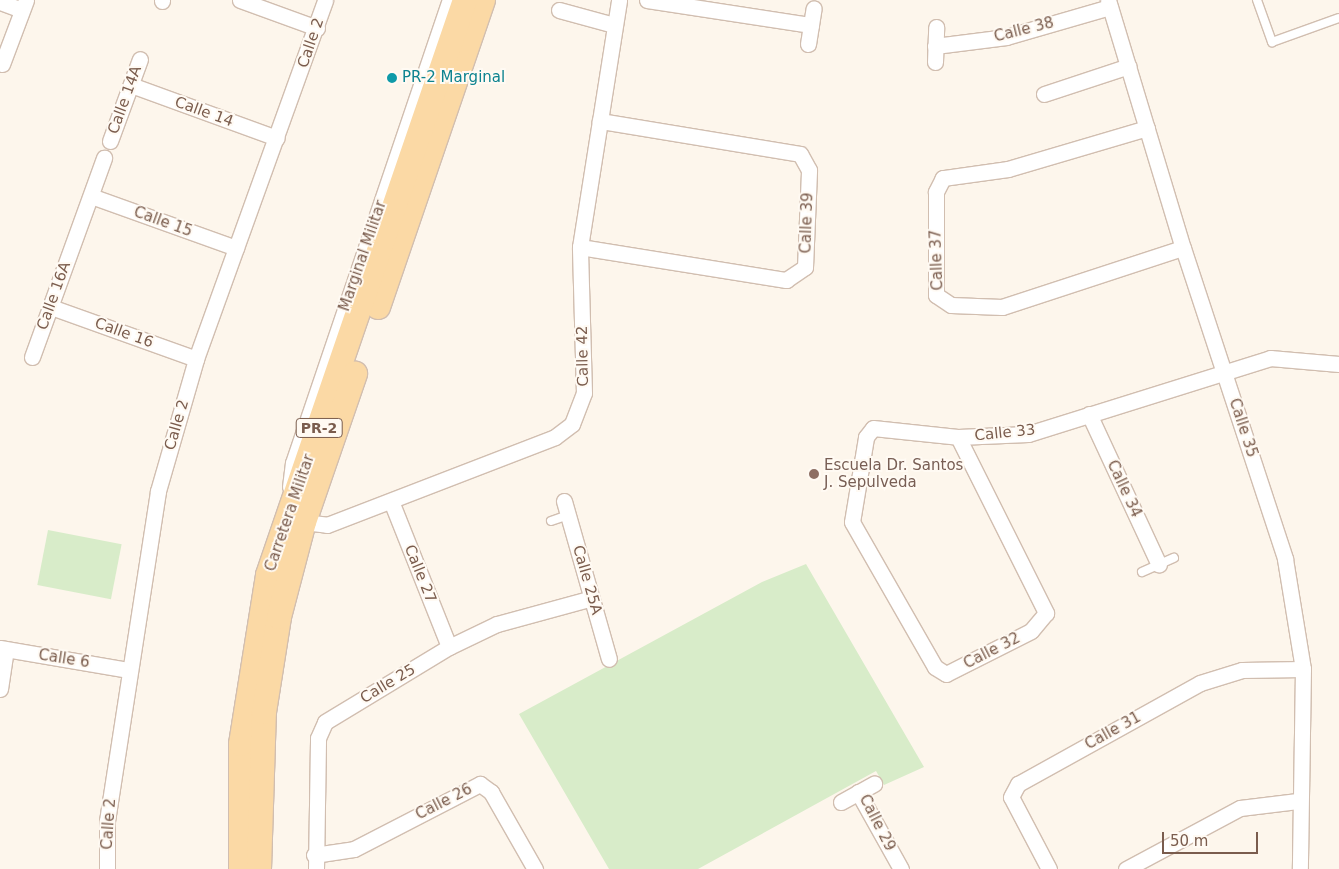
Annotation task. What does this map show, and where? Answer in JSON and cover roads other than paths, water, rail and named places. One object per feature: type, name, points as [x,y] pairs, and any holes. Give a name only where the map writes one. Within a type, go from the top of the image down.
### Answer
[{"type":"main road","name":"Carretera Militar","points":[[259,869],[264,712],[296,518],[465,0]]},
{"type":"main road","name":"Carretera Militar","points":[[241,869],[238,786],[247,688],[268,575],[296,518],[483,0]]},
{"type":"street","points":[[240,0],[317,28]]},
{"type":"street","name":"Calle 2","points":[[107,869],[107,821],[158,491],[196,360],[317,28],[325,0]]},
{"type":"street","name":"Marginal Militar","points":[[296,518],[293,463],[450,0]]},
{"type":"street","name":"Calle 42","points":[[296,518],[327,525],[555,437],[572,424],[584,393],[580,247],[618,0]]},
{"type":"street","points":[[647,0],[811,25]]},
{"type":"street","points":[[0,2],[24,5],[2,64]]},
{"type":"street","name":"Calle 38","points":[[936,46],[1006,37],[1109,3]]},
{"type":"street","name":"Calle 35","points":[[1109,3],[1183,248],[1285,559],[1303,669],[1298,801],[1300,869]]},
{"type":"street","points":[[808,44],[814,8]]},
{"type":"street","points":[[559,10],[614,26]]},
{"type":"street","points":[[935,62],[936,28]]},
{"type":"street","name":"Calle 14A","points":[[110,142],[140,59]]},
{"type":"street","points":[[1044,94],[1129,66]]},
{"type":"street","name":"Calle 14","points":[[131,85],[277,138]]},
{"type":"street","name":"Calle 39","points":[[580,247],[786,280],[805,267],[808,170],[800,154],[600,121]]},
{"type":"street","name":"Calle 37","points":[[1147,128],[1008,169],[943,178],[936,192],[936,295],[950,305],[1002,307],[1183,248]]},
{"type":"street","name":"Calle 16A","points":[[32,357],[104,158]]},
{"type":"street","name":"Calle 15","points":[[91,196],[236,248]]},
{"type":"street","name":"Calle 16","points":[[51,307],[196,360]]},
{"type":"street","name":"Calle 33","points":[[857,492],[866,437],[873,428],[958,437],[1028,434],[1223,369],[1270,358],[1339,364]]},
{"type":"street","name":"Calle 34","points":[[1089,414],[1159,565]]},
{"type":"street","name":"Calle 32","points":[[857,492],[852,522],[935,667],[946,674],[1031,631],[1046,613],[958,437]]},
{"type":"street","name":"Calle 25A","points":[[564,500],[609,659]]},
{"type":"street","name":"Calle 27","points":[[391,501],[449,647]]},
{"type":"street","name":"Calle 25","points":[[315,862],[318,738],[325,722],[449,647],[497,624],[592,598]]},
{"type":"street","points":[[0,689],[3,649]]},
{"type":"street","name":"Calle 6","points":[[3,649],[129,670]]},
{"type":"street","name":"Calle 31","points":[[1048,869],[1011,797],[1018,784],[1200,683],[1242,670],[1303,669]]},
{"type":"street","name":"Calle 26","points":[[315,862],[354,849],[480,784],[492,792],[535,869]]},
{"type":"street","name":"Calle 29","points":[[874,784],[858,792],[901,869]]},
{"type":"street","points":[[841,802],[858,792]]},
{"type":"street","points":[[1126,869],[1240,808],[1298,801]]},
{"type":"lane","points":[[1257,0],[1272,42],[1339,18]]},
{"type":"lane","points":[[551,521],[568,515]]},
{"type":"lane","points":[[1142,572],[1174,558]]},
{"type":"place","name":"PR-2 Marginal","points":[[392,78]]},
{"type":"place","name":"Escuela Dr. Santos J. Sepulveda","points":[[814,474]]}]
